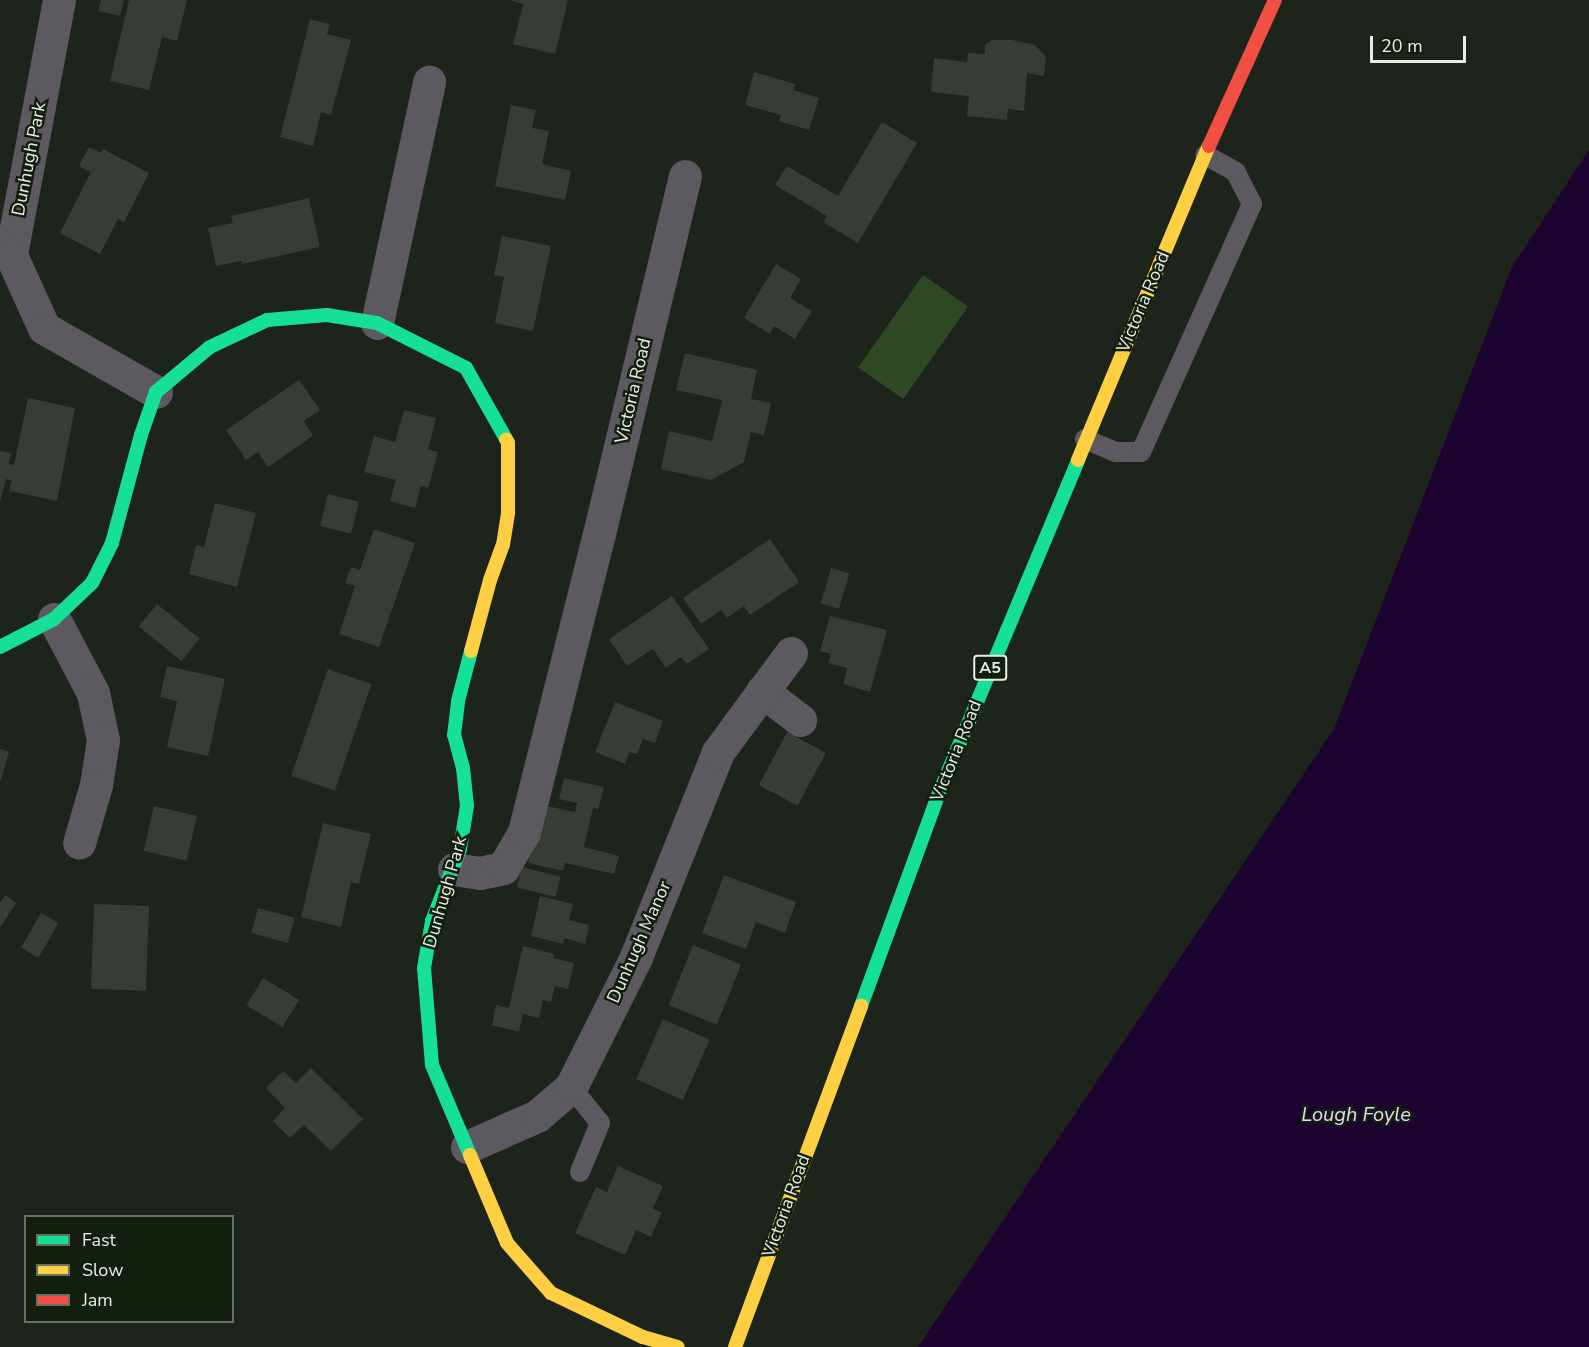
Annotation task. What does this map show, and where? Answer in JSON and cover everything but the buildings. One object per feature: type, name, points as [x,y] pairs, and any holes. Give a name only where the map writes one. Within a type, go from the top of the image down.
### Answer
[{"type":"main road","name":"Victoria Road","points":[[735,1347],[939,793],[1205,155],[1275,0]]},
{"type":"main road","name":"Dunhugh Park","points":[[156,392],[210,347],[267,320],[327,315],[377,323],[466,368],[508,443],[508,512],[503,545],[487,591],[458,701],[455,724],[454,735],[462,768],[467,806],[454,869],[432,921],[424,968],[432,1065],[507,1243],[551,1293],[644,1337],[678,1347]]},
{"type":"main road","points":[[0,647],[54,619],[92,582],[112,543],[141,435],[156,392]]},
{"type":"street","name":"Dunhugh Park","points":[[59,0],[11,255],[44,328],[156,392]]},
{"type":"street","points":[[377,323],[429,82]]},
{"type":"street","name":"Victoria Road","points":[[454,869],[480,873],[503,868],[524,832],[599,534],[685,176]]},
{"type":"street","points":[[54,619],[93,693],[103,740],[96,785],[79,843]]},
{"type":"street","name":"Dunhugh Manor","points":[[467,1147],[537,1116],[571,1087],[636,957],[718,752],[791,653]]},
{"type":"street","points":[[762,691],[800,720]]},
{"type":"lane","points":[[1085,439],[1116,452],[1141,452],[1252,204],[1236,172],[1205,155]]},
{"type":"lane","points":[[571,1087],[600,1123],[580,1172]]},
{"type":"green space","points":[[923,275],[968,307],[903,399],[858,368]]},
{"type":"water","name":"Lough Foyle","points":[[1589,150],[1589,1347],[918,1347],[1334,729],[1512,267]]},
{"type":"traffic: fast","points":[[0,647],[54,619],[92,583],[112,543],[141,435],[156,392],[210,347],[267,320],[327,315],[377,323],[466,368],[506,439]]},
{"type":"traffic: fast","points":[[861,1006],[939,793],[1078,460]]},
{"type":"traffic: fast","points":[[470,1155],[432,1065],[424,968],[432,921],[460,849],[467,806],[463,768],[454,735],[458,701],[471,651]]},
{"type":"traffic: slow","points":[[1078,460],[1209,146]]},
{"type":"traffic: slow","points":[[471,651],[490,580],[503,545],[508,512],[508,443],[506,439]]},
{"type":"traffic: slow","points":[[735,1347],[861,1006]]},
{"type":"traffic: slow","points":[[470,1155],[507,1243],[551,1293],[643,1337],[678,1347]]},
{"type":"traffic: jam","points":[[1209,146],[1275,0]]}]
